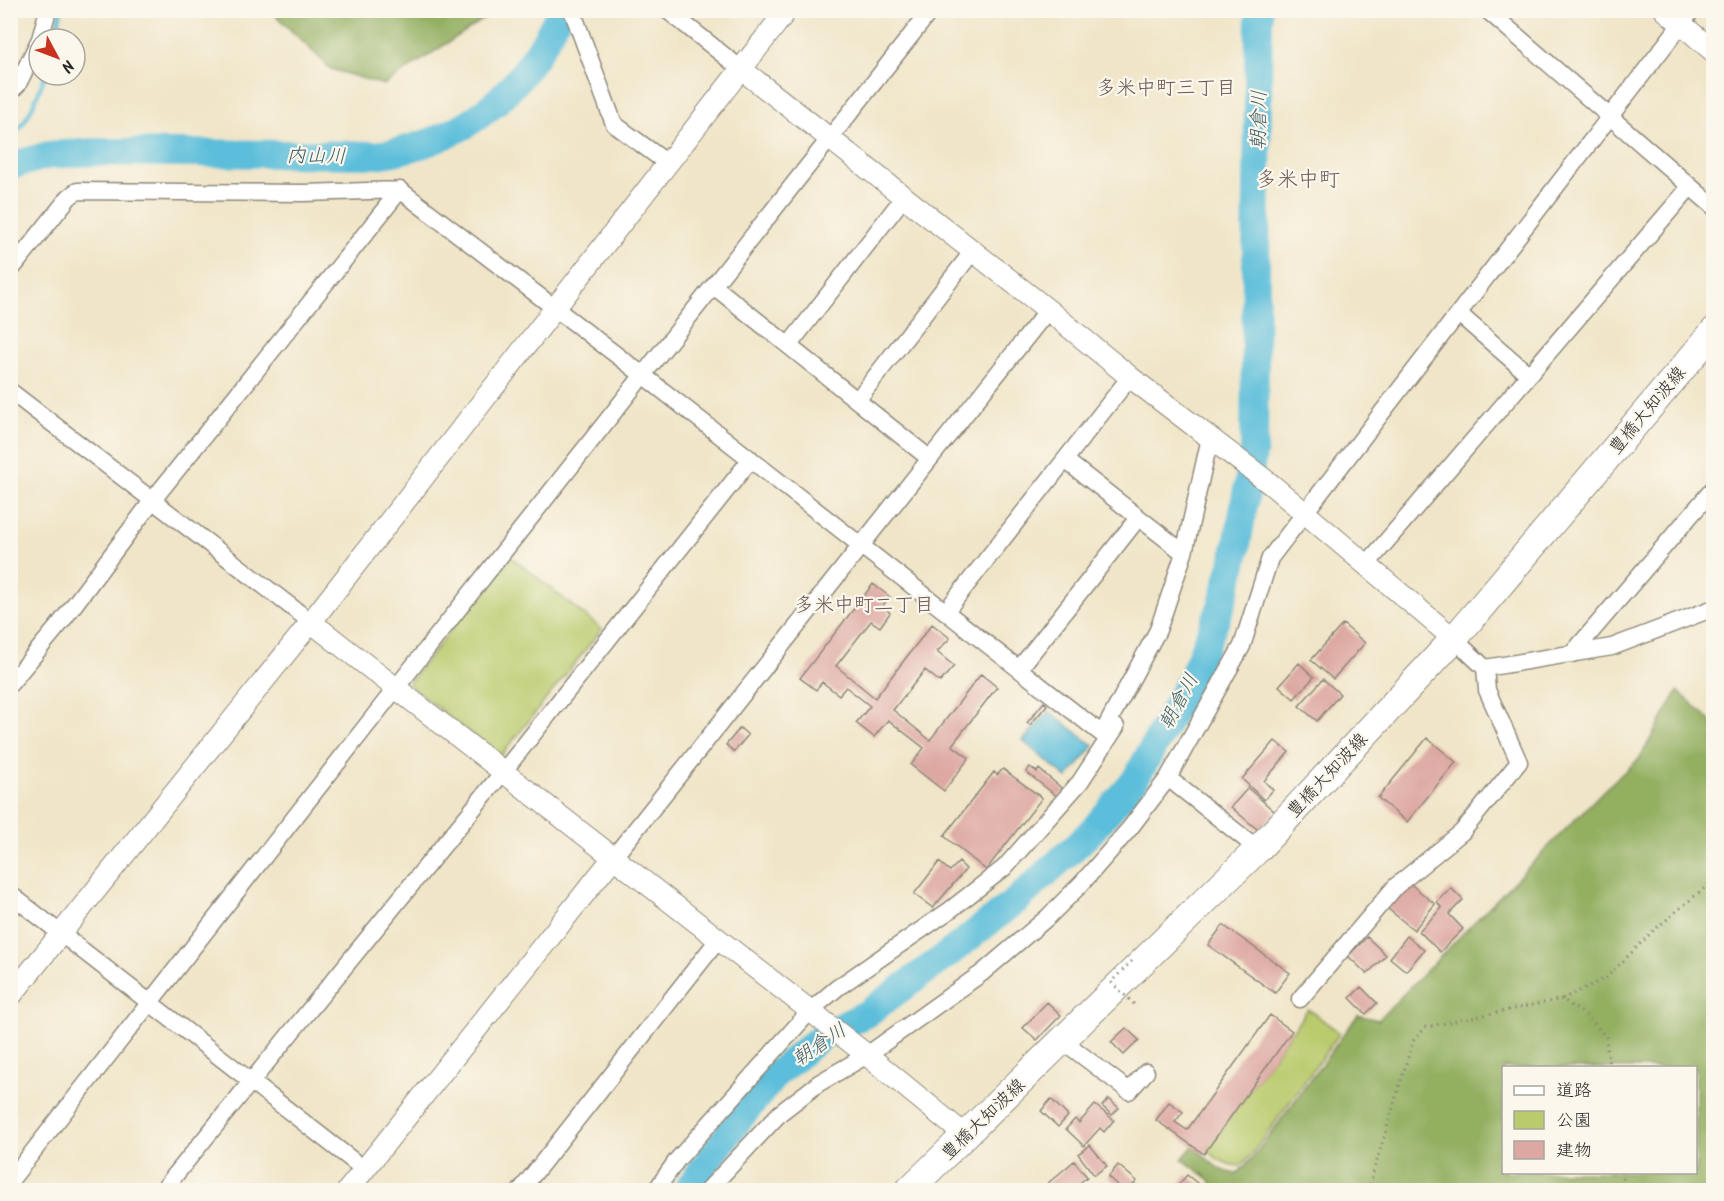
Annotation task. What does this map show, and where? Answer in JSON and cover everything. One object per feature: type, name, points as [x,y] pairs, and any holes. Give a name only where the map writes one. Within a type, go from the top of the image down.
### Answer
[{"type":"main road","name":"豊橋大知波線","points":[[909,1191],[1258,849],[1454,639],[1713,332]]},
{"type":"street","points":[[43,27],[48,10]]},
{"type":"street","points":[[572,10],[614,124],[667,163]]},
{"type":"street","points":[[667,10],[1131,377],[1273,486],[1367,564],[1485,668],[1487,690],[1519,762],[1462,832],[1396,886],[1300,999]]},
{"type":"street","points":[[10,997],[311,622],[787,10]]},
{"type":"street","points":[[10,1181],[931,10]]},
{"type":"street","points":[[1487,10],[1713,207]]},
{"type":"street","points":[[1665,10],[1687,18],[1713,52]]},
{"type":"street","points":[[708,1191],[780,1113],[862,1052],[982,973],[1048,917],[1082,884],[1168,778],[1242,646],[1270,558],[1687,18]]},
{"type":"street","points":[[10,92],[18,84],[27,65]]},
{"type":"street","points":[[1367,564],[1690,187]]},
{"type":"street","points":[[10,684],[59,625],[152,501],[400,190]]},
{"type":"street","points":[[10,271],[69,197],[77,191],[304,193],[400,190],[644,376],[1102,734],[1158,630],[1184,553],[1216,443]]},
{"type":"street","points":[[789,345],[904,197]]},
{"type":"street","points":[[858,399],[974,251]]},
{"type":"street","points":[[715,287],[929,458]]},
{"type":"street","points":[[348,1191],[1048,310]]},
{"type":"street","points":[[1460,314],[1528,374]]},
{"type":"street","points":[[946,611],[1131,377]]},
{"type":"street","points":[[10,391],[396,688],[966,1136]]},
{"type":"street","points":[[163,1191],[503,772],[751,459]]},
{"type":"street","points":[[1065,460],[1184,553]]},
{"type":"street","points":[[1572,654],[1713,488]]},
{"type":"street","points":[[1019,669],[1138,518]]},
{"type":"street","points":[[1485,668],[1612,647],[1713,608]]},
{"type":"street","points":[[656,1191],[677,1160],[837,988],[950,910],[1005,868],[1080,782],[1111,736],[1164,642],[1158,630]]},
{"type":"street","points":[[1168,778],[1258,849]]},
{"type":"street","points":[[10,894],[364,1170]]},
{"type":"street","points":[[521,1191],[718,940]]},
{"type":"street","points":[[1063,1041],[1129,1091],[1146,1072]]},
{"type":"path","points":[[1368,1191],[1413,1041],[1426,1027],[1562,999],[1606,978],[1653,931],[1713,880]]},
{"type":"path","points":[[1132,961],[1111,982],[1136,1006]]},
{"type":"path","points":[[1562,999],[1588,1017],[1606,1037],[1609,1066]]},
{"type":"path","points":[[1622,1174],[1624,1191]]},
{"type":"green space","points":[[271,11],[496,11],[384,85],[331,69]]},
{"type":"green space","points":[[510,556],[602,629],[500,757],[408,684]]},
{"type":"green space","points":[[1678,691],[1713,722],[1713,1190],[1209,1190],[1212,1183],[1209,1179],[1182,1159],[1193,1146],[1217,1167],[1237,1174],[1255,1155],[1358,1015],[1378,1020],[1605,789],[1639,759]]},
{"type":"green space","points":[[1308,1009],[1340,1033],[1252,1154],[1240,1166],[1222,1161],[1207,1149]]},
{"type":"water","points":[[1049,711],[1094,746],[1067,778],[1023,741]]},
{"type":"building","points":[[873,584],[890,597],[883,605],[890,613],[880,627],[871,621],[836,666],[875,698],[932,624],[950,638],[937,652],[954,666],[940,682],[925,670],[893,710],[930,740],[981,674],[997,687],[952,745],[969,758],[944,791],[911,765],[924,748],[888,720],[874,737],[856,723],[870,706],[846,687],[839,695],[822,682],[816,690],[800,678]]},
{"type":"building","points":[[1343,624],[1365,643],[1333,679],[1311,660]]},
{"type":"building","points":[[1299,663],[1314,677],[1294,699],[1279,686]]},
{"type":"building","points":[[1323,679],[1340,694],[1317,721],[1299,706]]},
{"type":"building","points":[[1044,702],[1047,705],[1030,725],[1027,723]]},
{"type":"building","points":[[740,728],[748,735],[734,752],[726,745]]},
{"type":"building","points":[[1427,738],[1456,762],[1407,822],[1378,798]]},
{"type":"building","points":[[1275,741],[1289,752],[1264,781],[1273,790],[1264,800],[1242,779]]},
{"type":"building","points":[[1030,767],[1037,772],[1039,769],[1065,791],[1059,798],[1026,772]]},
{"type":"building","points":[[1003,769],[1042,798],[986,870],[944,836],[994,772],[997,775]]},
{"type":"building","points":[[1248,788],[1275,812],[1258,830],[1231,807]]},
{"type":"building","points":[[939,862],[950,871],[959,862],[966,869],[933,908],[914,894]]},
{"type":"building","points":[[1408,882],[1435,904],[1414,930],[1387,908]]},
{"type":"building","points":[[1451,888],[1463,900],[1449,914],[1463,929],[1440,952],[1419,931],[1442,908],[1437,902]]},
{"type":"building","points":[[1223,925],[1290,973],[1275,993],[1208,945]]},
{"type":"building","points":[[1407,936],[1424,950],[1406,971],[1390,958]]},
{"type":"building","points":[[1367,937],[1386,955],[1367,974],[1348,956]]},
{"type":"building","points":[[1361,987],[1377,1003],[1366,1014],[1350,998]]},
{"type":"building","points":[[1047,1002],[1061,1015],[1037,1040],[1023,1028]]},
{"type":"building","points":[[1270,1015],[1292,1031],[1204,1154],[1156,1120],[1169,1102],[1183,1112],[1175,1122],[1187,1130]]},
{"type":"building","points":[[1126,1028],[1139,1040],[1124,1055],[1111,1042]]},
{"type":"building","points":[[1051,1099],[1068,1116],[1058,1127],[1041,1111]]},
{"type":"building","points":[[1109,1099],[1119,1108],[1112,1115],[1102,1106]]},
{"type":"building","points":[[1095,1105],[1114,1120],[1104,1132],[1100,1128],[1084,1146],[1066,1129],[1075,1119],[1079,1123]]},
{"type":"building","points":[[1090,1145],[1107,1166],[1094,1175],[1078,1154]]},
{"type":"building","points":[[1074,1161],[1087,1177],[1071,1190],[1053,1190],[1047,1184]]},
{"type":"building","points":[[1118,1165],[1137,1181],[1128,1190],[1123,1190],[1108,1177]]},
{"type":"building","points":[[1187,1175],[1202,1187],[1199,1190],[1174,1190]]},
{"type":"waterway","points":[[57,27],[61,10]]},
{"type":"waterway","name":"内山川","points":[[10,166],[49,155],[95,152],[376,155],[409,149],[438,139],[465,125],[488,109],[510,89],[529,66],[561,10]]},
{"type":"waterway","name":"朝倉川","points":[[687,1190],[776,1074],[822,1036],[866,1014],[943,958],[1017,900],[1091,832],[1135,780],[1193,675],[1222,604],[1235,556],[1254,449],[1259,10]]},
{"type":"waterway","points":[[10,138],[27,117],[40,87]]},
{"type":"district","name":"多米中町三丁目","points":[[1166,87]]},
{"type":"district","name":"多米中町","points":[[1298,179]]},
{"type":"district","name":"多米中町二丁目","points":[[864,604]]}]
